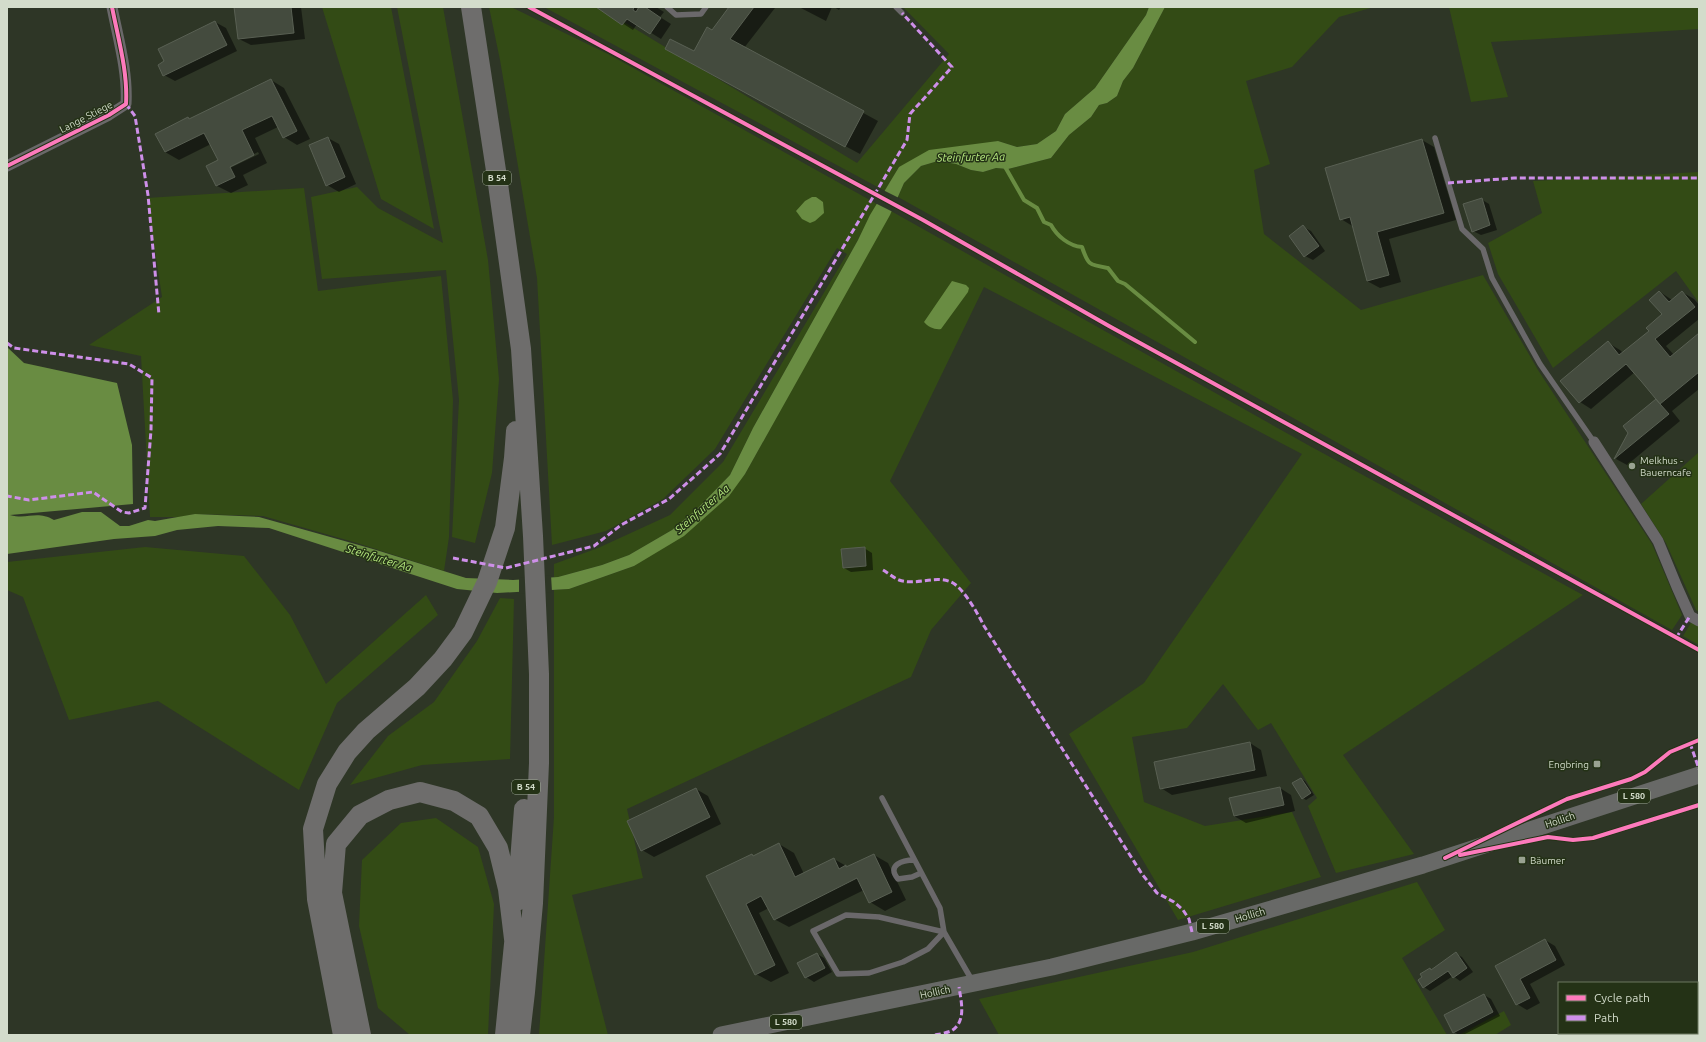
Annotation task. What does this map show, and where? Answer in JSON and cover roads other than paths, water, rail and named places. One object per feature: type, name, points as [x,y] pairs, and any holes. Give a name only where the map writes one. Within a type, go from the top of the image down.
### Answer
[{"type":"highway","name":"B 54","points":[[471,7],[497,177],[520,349],[533,536],[539,674],[540,763],[533,903],[520,1035]]},
{"type":"highway","points":[[343,1035],[317,899],[313,829],[327,784],[347,752],[366,731],[417,687],[443,659],[463,632],[486,582],[505,528],[514,458],[520,349]]},
{"type":"highway","name":"B 54","points":[[505,1035],[515,947],[526,790],[529,686],[536,627]]},
{"type":"highway","points":[[361,1035],[332,893],[336,844],[360,815],[389,800],[420,792],[454,801],[479,816],[498,848],[508,889],[515,947]]},
{"type":"main road","name":"Hollich","points":[[721,1035],[1052,967],[1192,932],[1423,865],[1699,775]]},
{"type":"street","name":"Lange Stiege","points":[[7,166],[110,115],[126,104],[127,94],[121,52],[112,7]]},
{"type":"street","points":[[1594,442],[1658,541],[1690,616],[1699,621]]},
{"type":"lane","points":[[667,7],[676,15],[701,14],[706,7]]},
{"type":"lane","points":[[896,7],[902,13]]},
{"type":"lane","points":[[1435,138],[1462,229],[1483,249],[1492,278],[1540,364],[1594,442]]},
{"type":"lane","points":[[882,798],[940,908],[944,932],[974,984]]},
{"type":"lane","points":[[914,860],[906,860],[899,863],[894,867],[893,872],[898,879],[921,873]]},
{"type":"lane","points":[[846,915],[879,918],[944,932],[928,948],[903,962],[869,973],[838,974],[813,931],[846,915]]},
{"type":"water","name":"Steinfurter Aa","points":[[1149,7],[1165,7],[1133,68],[1123,81],[1117,96],[1107,103],[1099,105],[1091,117],[1069,135],[1051,158],[1008,169],[996,168],[983,172],[971,170],[956,164],[938,161],[921,166],[904,183],[890,215],[745,474],[729,496],[684,536],[634,566],[569,589],[497,593],[457,589],[269,528],[218,526],[177,530],[155,536],[114,539],[7,554],[7,347],[24,363],[117,383],[132,445],[133,504],[10,515],[37,515],[54,520],[82,512],[101,512],[120,526],[129,526],[148,520],[155,521],[195,514],[259,517],[373,549],[466,578],[513,580],[558,577],[602,565],[629,555],[672,530],[697,509],[730,475],[753,428],[858,240],[870,215],[899,167],[929,150],[998,141],[1017,147],[1037,144],[1056,131],[1065,114],[1095,88],[1146,15]]},
{"type":"water","points":[[812,197],[816,197],[823,202],[824,213],[815,221],[810,223],[802,219],[796,211],[805,201]]},
{"type":"water","points":[[952,281],[966,285],[969,288],[968,292],[941,329],[932,328],[924,322]]},
{"type":"waterway","name":"Steinfurter Aa","points":[[1004,165],[1024,200],[1037,208],[1044,222],[1051,225],[1064,240],[1073,245],[1082,247],[1090,263],[1108,268],[1118,281],[1125,284],[1195,342]]},
{"type":"place","name":"Melkhus - Bauerncafe","points":[[1632,466]]},
{"type":"place","name":"Engbring","points":[[1597,764]]},
{"type":"place","name":"Bäumer","points":[[1522,860]]}]
